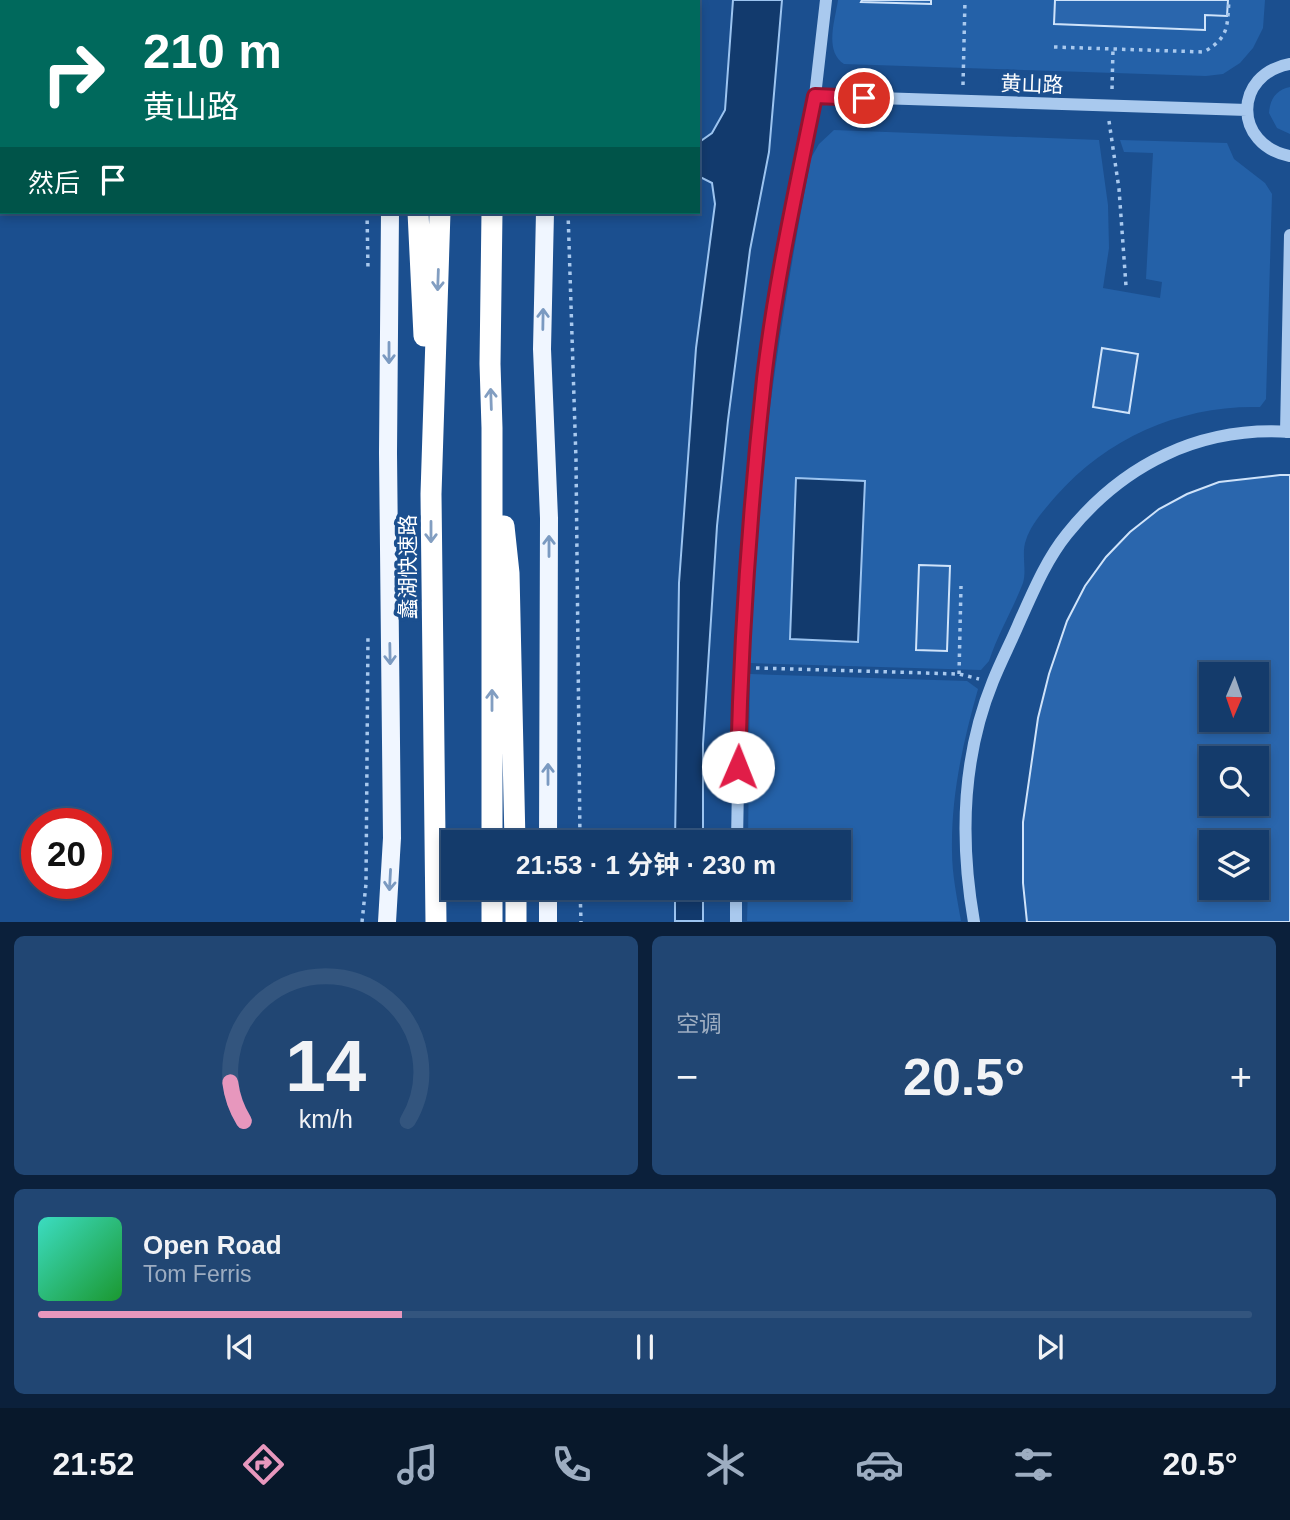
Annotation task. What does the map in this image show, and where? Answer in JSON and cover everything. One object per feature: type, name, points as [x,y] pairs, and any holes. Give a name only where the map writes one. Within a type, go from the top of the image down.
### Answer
[{"type":"highway","points":[[418,214],[431,494]]},
{"type":"highway","name":"蠡湖快速路","points":[[436,922],[431,494],[440,214]]},
{"type":"highway","points":[[492,214],[489,364],[492,428],[492,830]]},
{"type":"highway","points":[[489,364],[505,214]]},
{"type":"highway","points":[[492,428],[509,572],[515,830]]},
{"type":"highway","points":[[424,922],[433,779]]},
{"type":"highway","points":[[492,900],[492,922]]},
{"type":"highway","points":[[516,900],[516,922]]},
{"type":"main road","points":[[387,922],[392,838],[388,453],[390,214]]},
{"type":"main road","points":[[545,214],[542,349],[549,518],[548,830]]},
{"type":"main road","points":[[548,900],[548,922]]},
{"type":"street","points":[[737,830],[740,667],[764,379],[783,251],[815,96],[825,0]]},
{"type":"street","points":[[1290,64],[1277,67],[1261,76],[1251,92],[1247,110],[1255,136],[1271,150],[1290,156]]},
{"type":"street","name":"黄山路","points":[[815,96],[1247,110]]},
{"type":"street","points":[[974,922],[967,880],[965,816],[973,748],[992,682],[1040,577],[1066,535],[1094,504],[1125,478],[1156,458],[1190,443],[1231,434],[1288,432],[1290,235]]},
{"type":"street","points":[[736,900],[736,922]]},
{"type":"path","points":[[962,101],[965,0]]},
{"type":"path","points":[[1054,47],[1204,52],[1220,43],[1228,26],[1228,0]]},
{"type":"path","points":[[1113,49],[1109,105],[1119,189],[1126,286]]},
{"type":"path","points":[[568,214],[576,460],[580,830]]},
{"type":"path","points":[[959,674],[961,586]]},
{"type":"path","points":[[740,667],[959,674],[992,682]]},
{"type":"path","points":[[580,900],[581,922]]},
{"type":"shaded area","points":[[733,0],[782,0],[769,152],[750,250],[717,526],[703,744],[703,830],[675,830],[679,583],[696,348],[715,204],[712,183],[700,177],[700,142],[712,133],[725,110]]},
{"type":"shaded area","points":[[838,0],[1265,0],[1263,28],[1253,48],[1240,63],[1223,74],[1206,76],[844,64],[834,51],[832,35]]},
{"type":"shaded area","points":[[1290,87],[1290,134],[1277,128],[1269,113],[1275,96]]},
{"type":"shaded area","points":[[834,130],[1099,140],[1108,205],[1109,248],[1103,288],[1160,298],[1162,282],[1146,279],[1153,153],[1124,152],[1120,140],[1227,143],[1234,159],[1265,183],[1272,194],[1266,399],[1260,407],[1203,412],[1148,429],[1123,441],[1076,475],[1043,511],[1028,534],[1024,550],[1023,583],[989,661],[981,670],[749,663],[762,472],[789,283],[811,158],[819,144]]},
{"type":"shaded area","points":[[796,478],[865,481],[858,642],[790,639]]},
{"type":"shaded area","points":[[750,674],[967,681],[978,689],[963,749],[952,830],[952,860],[961,921],[747,921],[748,900],[851,900],[851,830],[748,830]]},
{"type":"shaded area","points":[[675,900],[703,900],[703,921],[675,921]]},
{"type":"building","points":[[931,0],[931,4],[861,2]]},
{"type":"building","points":[[1055,0],[1228,0],[1227,16],[1205,15],[1205,30],[1054,24]]},
{"type":"building","points":[[1102,348],[1138,354],[1129,413],[1093,407]]},
{"type":"building","points":[[1290,475],[1290,922],[1027,922],[1023,883],[1023,822],[1038,718],[1067,621],[1085,586],[1106,557],[1130,532],[1159,509],[1187,494],[1219,482]]},
{"type":"building","points":[[919,565],[950,566],[947,651],[916,650]]},
{"type":"route","points":[[738,767],[740,667],[764,379],[783,251],[815,96],[864,98]]}]
